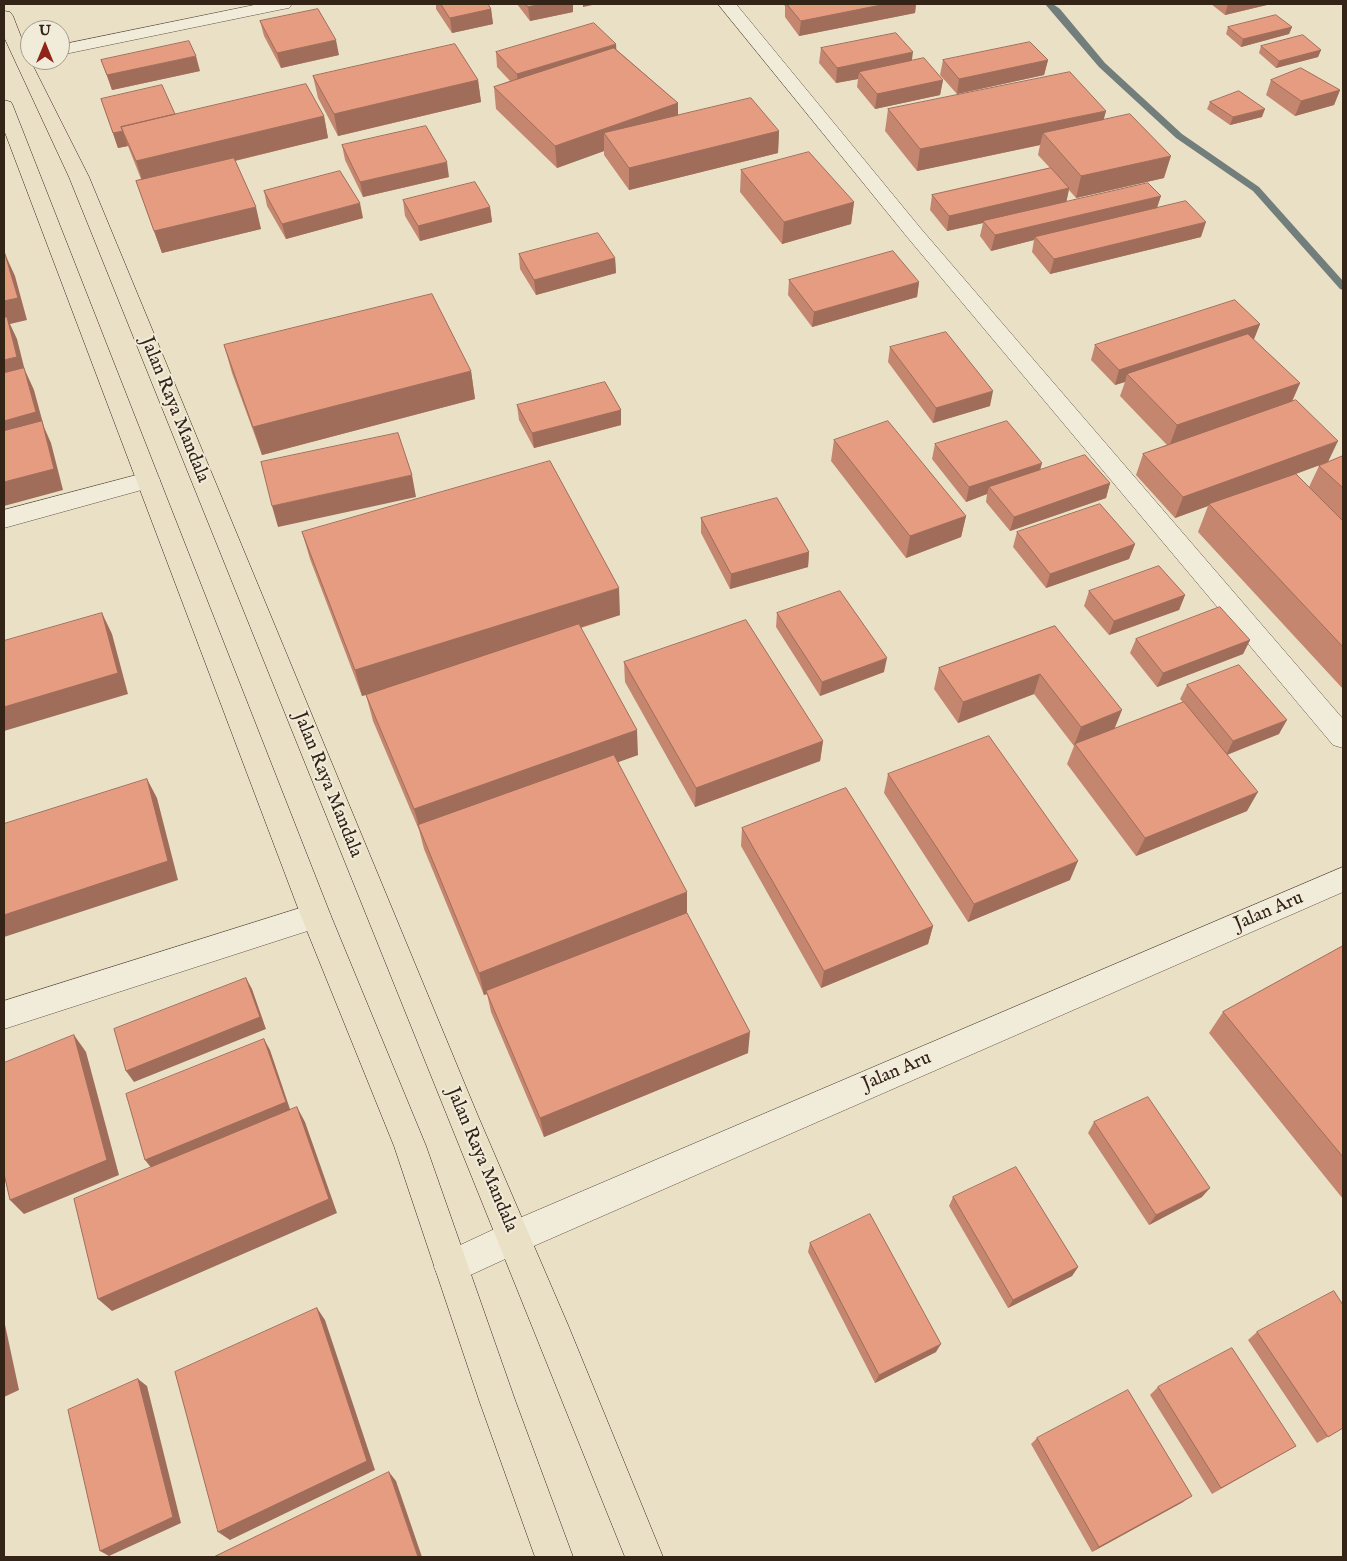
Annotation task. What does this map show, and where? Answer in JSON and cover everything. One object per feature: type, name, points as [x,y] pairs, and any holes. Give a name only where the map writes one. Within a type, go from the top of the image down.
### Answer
[{"type":"highway","name":"Jalan Raya Mandala","points":[[4,16],[17,50],[79,177],[463,1119],[515,1237],[644,1557]]},
{"type":"highway","points":[[4,106],[316,916],[410,1146],[554,1557]]},
{"type":"street","points":[[70,48],[283,4]]},
{"type":"street","points":[[727,4],[915,234],[1343,738]]},
{"type":"street","points":[[4,519],[148,480]]},
{"type":"street","name":"Jalan Aru","points":[[451,1267],[515,1237],[1343,879]]},
{"type":"street","points":[[4,1015],[316,916]]},
{"type":"building","points":[[441,4],[488,4],[491,9],[450,18]]},
{"type":"building","points":[[526,4],[541,4],[528,7]]},
{"type":"building","points":[[787,4],[886,4],[801,21]]},
{"type":"building","points":[[318,9],[336,40],[277,53],[260,21]]},
{"type":"building","points":[[1276,15],[1292,27],[1243,39],[1228,27]]},
{"type":"building","points":[[594,23],[616,44],[517,74],[496,52]]},
{"type":"building","points":[[896,33],[913,52],[837,68],[821,48]]},
{"type":"building","points":[[1303,35],[1321,50],[1279,61],[1261,46]]},
{"type":"building","points":[[189,41],[196,56],[107,75],[101,60]]},
{"type":"building","points":[[1030,42],[1048,60],[959,79],[943,60]]},
{"type":"building","points":[[455,44],[478,80],[334,114],[313,76]]},
{"type":"building","points":[[614,48],[678,103],[555,146],[494,87]]},
{"type":"building","points":[[924,58],[943,80],[877,94],[859,72]]},
{"type":"building","points":[[1301,68],[1340,90],[1301,101],[1271,80]]},
{"type":"building","points":[[1070,72],[1106,111],[920,149],[888,109]]},
{"type":"building","points":[[306,84],[324,116],[136,161],[121,127]]},
{"type":"building","points":[[162,85],[175,114],[121,127],[123,131],[113,133],[101,99]]},
{"type":"building","points":[[1239,91],[1265,109],[1233,117],[1210,102]]},
{"type":"building","points":[[751,98],[779,131],[629,168],[604,133]]},
{"type":"building","points":[[1130,114],[1171,156],[1081,176],[1043,133]]},
{"type":"building","points":[[426,126],[447,162],[360,182],[342,145]]},
{"type":"building","points":[[809,152],[854,202],[784,222],[741,170]]},
{"type":"building","points":[[234,158],[256,207],[154,231],[136,181]]},
{"type":"building","points":[[1051,168],[1069,188],[949,216],[932,195]]},
{"type":"building","points":[[340,171],[360,203],[282,224],[264,191]]},
{"type":"building","points":[[475,182],[490,207],[418,226],[403,200]]},
{"type":"building","points":[[1148,183],[1161,196],[995,235],[983,221]]},
{"type":"building","points":[[1186,201],[1206,222],[1054,259],[1035,237]]},
{"type":"building","points":[[598,233],[615,258],[534,280],[519,254]]},
{"type":"building","points":[[893,251],[919,282],[814,312],[789,280]]},
{"type":"building","points":[[4,255],[18,298],[4,301]]},
{"type":"building","points":[[432,294],[471,371],[253,427],[224,345]]},
{"type":"building","points":[[1235,300],[1260,324],[1119,370],[1095,345]]},
{"type":"building","points":[[4,317],[7,317],[17,357],[4,360]]},
{"type":"building","points":[[946,332],[993,391],[936,408],[890,347]]},
{"type":"building","points":[[1248,334],[1300,383],[1177,425],[1127,374]]},
{"type":"building","points":[[24,368],[36,412],[4,421],[4,373]]},
{"type":"building","points":[[605,382],[621,410],[532,433],[517,405]]},
{"type":"building","points":[[1296,400],[1338,441],[1183,497],[1143,454]]},
{"type":"building","points":[[42,421],[54,469],[4,482],[4,431]]},
{"type":"building","points":[[888,421],[966,516],[910,536],[834,440]]},
{"type":"building","points":[[1007,421],[1042,463],[969,487],[935,444]]},
{"type":"building","points":[[398,433],[412,475],[272,506],[261,462]]},
{"type":"building","points":[[1085,455],[1110,483],[1014,517],[989,487]]},
{"type":"building","points":[[1343,456],[1343,488],[1319,466]]},
{"type":"building","points":[[550,461],[619,588],[355,670],[302,532]]},
{"type":"building","points":[[1296,474],[1343,521],[1343,647],[1209,504]]},
{"type":"building","points":[[777,498],[809,552],[731,574],[701,518]]},
{"type":"building","points":[[1100,504],[1135,544],[1050,574],[1017,532]]},
{"type":"building","points":[[1159,566],[1185,595],[1114,621],[1089,591]]},
{"type":"building","points":[[840,591],[887,658],[822,682],[777,613]]},
{"type":"building","points":[[1220,607],[1250,640],[1163,673],[1136,639]]},
{"type":"building","points":[[102,613],[118,673],[4,707],[4,641]]},
{"type":"building","points":[[746,620],[823,741],[696,788],[624,662]]},
{"type":"building","points":[[579,624],[637,730],[414,809],[366,695]]},
{"type":"building","points":[[1055,626],[1122,710],[1081,727],[1040,674],[963,702],[939,668]]},
{"type":"building","points":[[1239,665],[1287,720],[1233,741],[1187,685]]},
{"type":"building","points":[[1184,702],[1258,792],[1145,838],[1075,744]]},
{"type":"building","points":[[989,736],[1078,861],[974,904],[888,774]]},
{"type":"building","points":[[614,755],[687,892],[479,973],[418,825]]},
{"type":"building","points":[[147,779],[168,861],[4,915],[4,824]]},
{"type":"building","points":[[846,788],[933,926],[824,971],[742,828]]},
{"type":"building","points":[[687,913],[750,1032],[540,1118],[486,991]]},
{"type":"building","points":[[1343,946],[1343,1157],[1223,1012]]},
{"type":"building","points":[[246,978],[260,1017],[126,1071],[114,1029]]},
{"type":"building","points":[[74,1035],[107,1160],[10,1200],[4,1174],[4,1063]]},
{"type":"building","points":[[264,1039],[286,1102],[145,1160],[126,1094]]},
{"type":"building","points":[[1148,1097],[1210,1188],[1156,1215],[1094,1122]]},
{"type":"building","points":[[297,1107],[329,1199],[98,1299],[74,1199]]},
{"type":"building","points":[[1016,1167],[1078,1267],[1013,1300],[953,1197]]},
{"type":"building","points":[[870,1214],[941,1344],[879,1375],[810,1243]]},
{"type":"building","points":[[1334,1291],[1343,1305],[1343,1428],[1328,1437],[1257,1332]]},
{"type":"building","points":[[317,1308],[367,1461],[218,1532],[175,1372]]},
{"type":"building","points":[[1232,1348],[1296,1446],[1221,1488],[1158,1387]]},
{"type":"building","points":[[138,1379],[173,1517],[100,1551],[68,1410]]},
{"type":"building","points":[[1128,1390],[1192,1496],[1099,1547],[1037,1438]]},
{"type":"building","points":[[389,1472],[418,1557],[214,1557]]},
{"type":"waterway","points":[[1049,4],[1102,65],[1179,136],[1256,189],[1343,287]]}]
